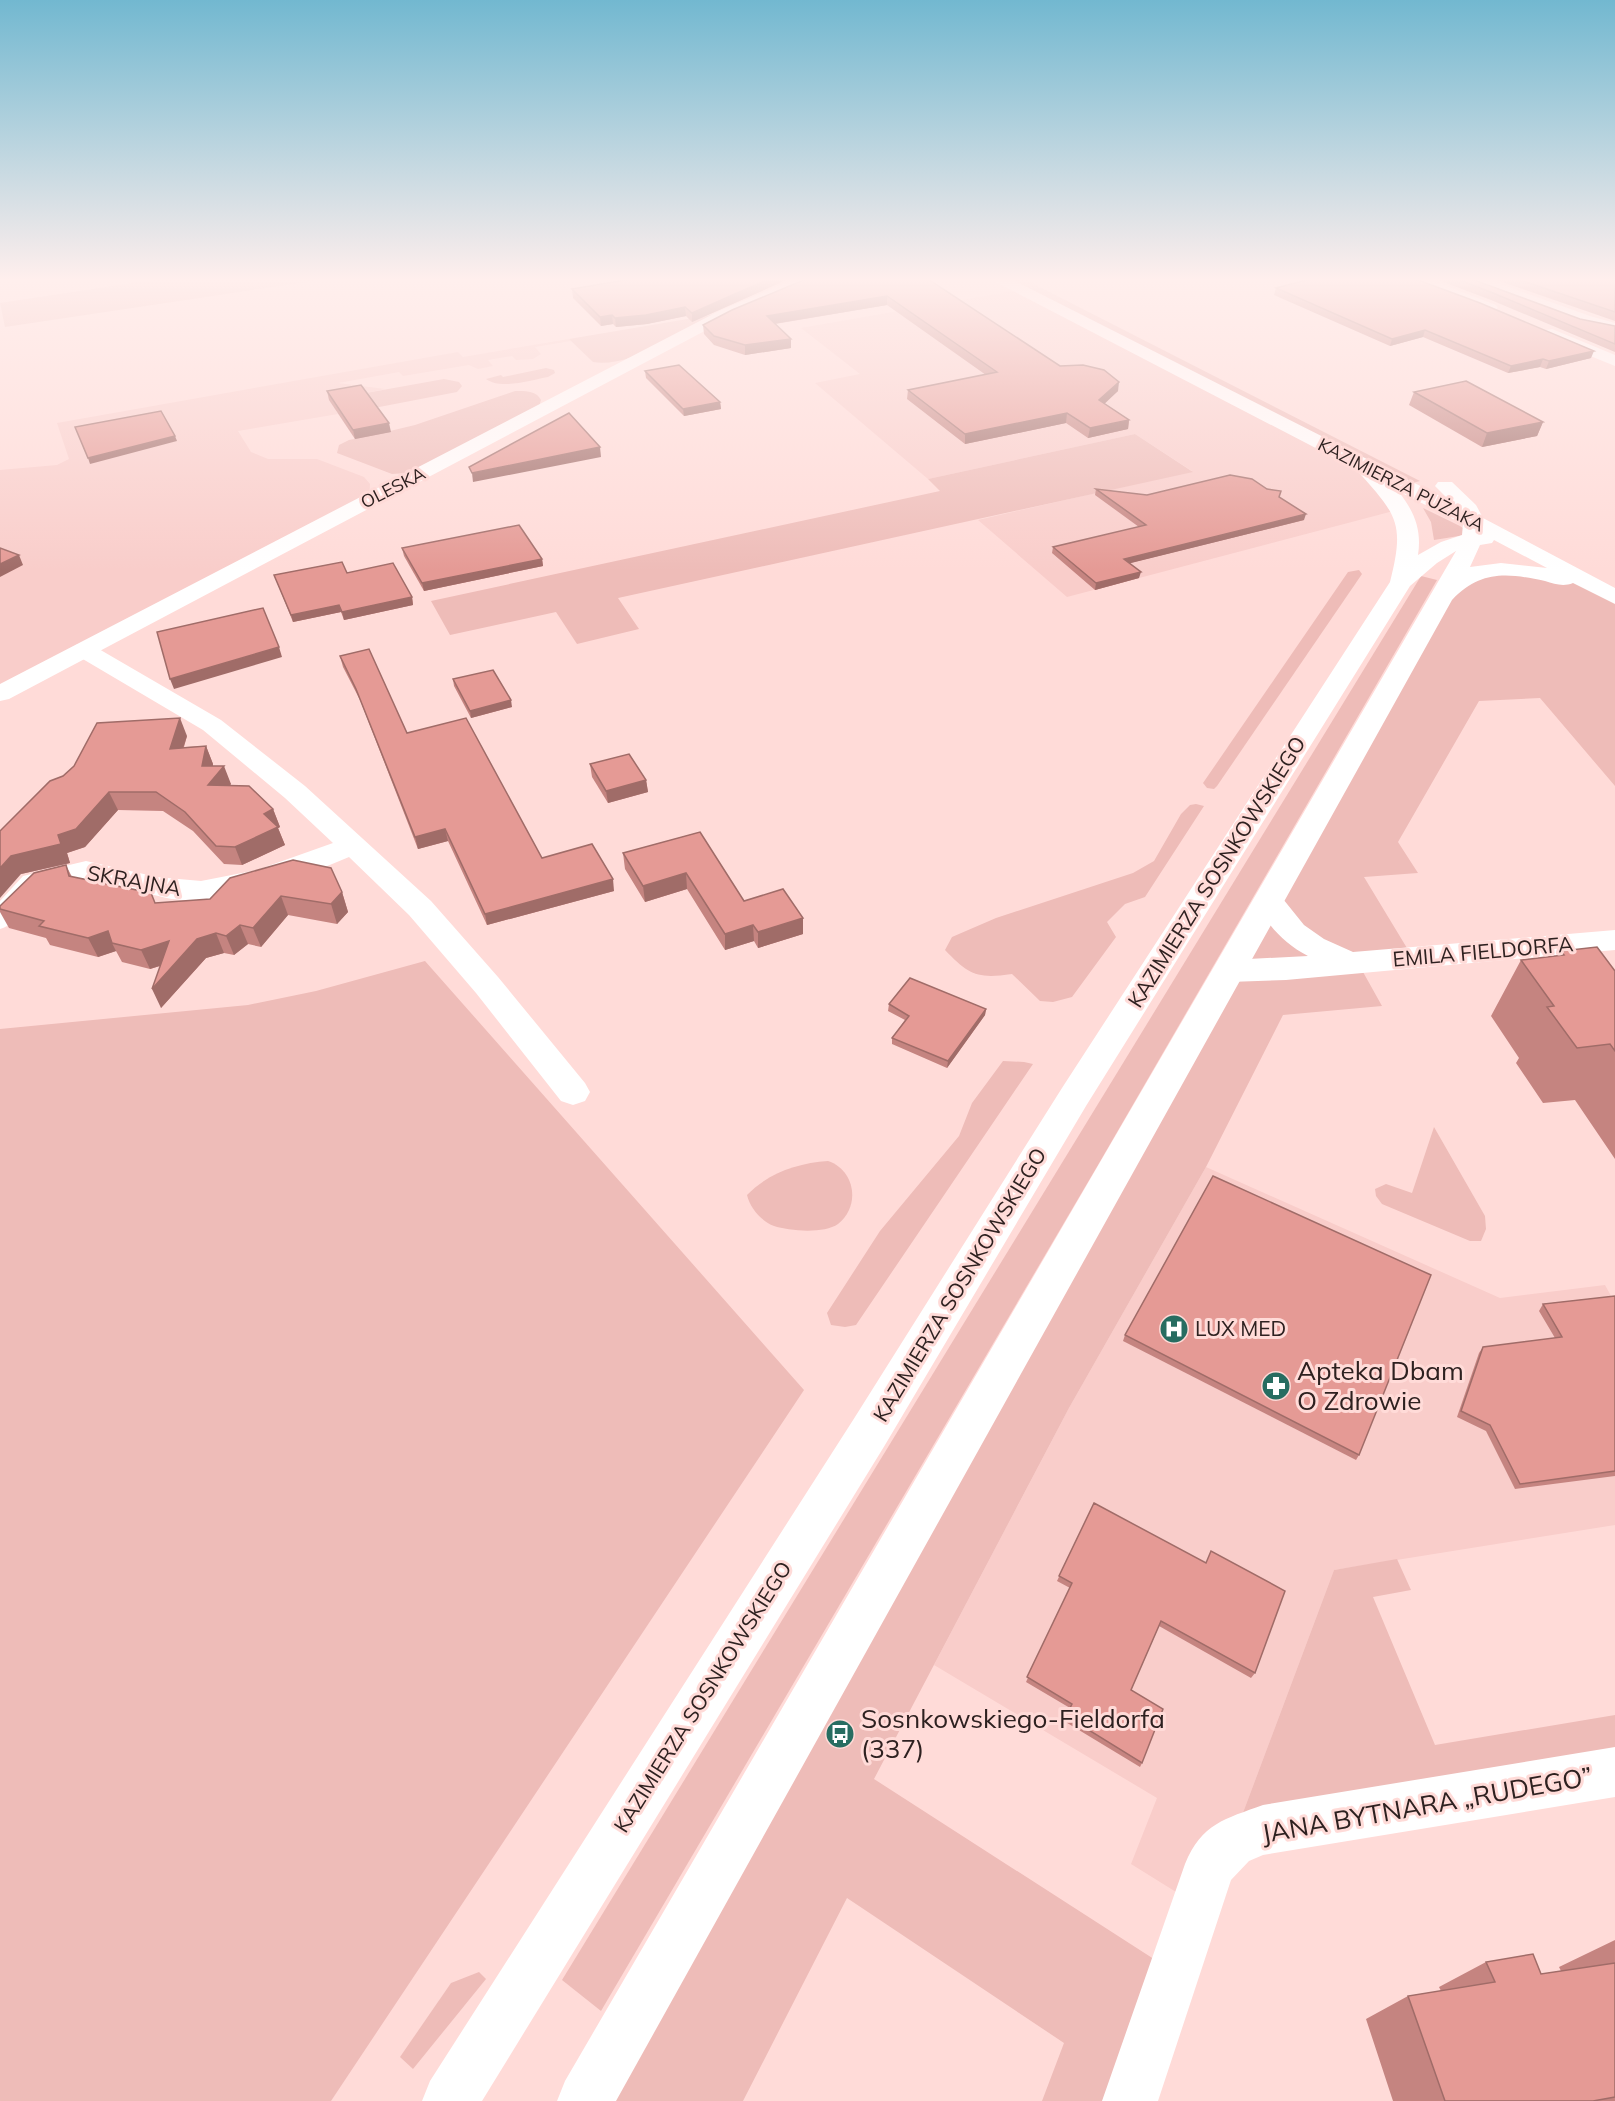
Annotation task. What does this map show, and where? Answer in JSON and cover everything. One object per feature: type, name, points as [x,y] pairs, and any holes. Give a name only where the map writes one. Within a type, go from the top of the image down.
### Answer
[{"type":"street","name":"OLESKA","points":[[0,694],[608,375]]},
{"type":"street","name":"KAZIMIERZA PUŻAKA","points":[[1186,375],[1364,466],[1474,531]]},
{"type":"street","name":"KAZIMIERZA PUŻAKA","points":[[1224,375],[1615,573]]},
{"type":"street","name":"KAZIMIERZA SOSNKOWSKIEGO","points":[[450,2101],[870,1431],[1074,1096],[1401,582],[1409,554],[1410,541],[1406,521],[1392,495],[1364,466]]},
{"type":"street","points":[[585,2101],[1442,596],[1474,531],[1467,506],[1445,486]]},
{"type":"street","points":[[1401,582],[1437,550],[1460,541],[1474,531],[1545,545],[1592,562]]},
{"type":"street","name":"KAZIMIERZA PUŻAKA","points":[[1509,539],[1615,598]]},
{"type":"street","points":[[1442,596],[1472,574],[1504,571],[1546,575],[1568,580],[1615,598]]},
{"type":"street","points":[[84,650],[212,725],[295,792],[420,908],[487,985],[573,1092]]},
{"type":"street","name":"SKRAJNA","points":[[0,919],[33,884],[74,871],[86,870],[165,888],[207,890],[263,876],[351,846]]},
{"type":"street","points":[[1269,902],[1288,930],[1320,950],[1350,964]]},
{"type":"street","name":"EMILA FIELDORFA","points":[[1229,971],[1350,964],[1615,940]]},
{"type":"street","name":"JANA BYTNARA „RUDEGO”","points":[[1130,2101],[1211,1864],[1232,1842],[1263,1830],[1615,1772]]},
{"type":"shaded area","points":[[328,375],[382,375],[338,383],[385,389],[366,393],[336,411],[338,414],[238,431],[251,452],[268,459],[317,459],[364,477],[370,484],[369,500],[0,694],[0,470],[57,465],[69,459],[57,423]]},
{"type":"shaded area","points":[[501,375],[503,377],[551,375],[508,384],[486,379]]},
{"type":"shaded area","points":[[855,375],[1185,375],[1363,466],[1401,509],[1067,597],[978,520],[1192,471],[1135,434],[928,479],[815,383]]},
{"type":"shaded area","points":[[1197,375],[1212,375],[1420,481],[1409,484]]},
{"type":"shaded area","points":[[444,379],[459,382],[462,386],[457,392],[374,408],[366,393]]},
{"type":"shaded area","points":[[515,391],[529,392],[539,397],[541,400],[537,413],[424,472],[392,474],[337,453],[339,445],[349,440],[415,425]]},
{"type":"shaded area","points":[[1135,434],[1193,472],[618,598],[639,629],[577,644],[556,612],[450,635],[431,601],[940,491],[928,479]]},
{"type":"shaded area","points":[[1423,508],[1460,526],[1464,529],[1465,535],[1434,540],[1431,522]]},
{"type":"shaded area","points":[[1359,570],[1362,574],[1217,786],[1214,789],[1207,788],[1203,783],[1348,572]]},
{"type":"shaded area","points":[[1484,571],[1568,580],[1615,599],[1615,786],[1540,698],[1479,701],[1398,842],[1418,873],[1364,877],[1413,958],[1358,963],[1382,1006],[1283,1015],[1206,1167],[1069,1408],[874,1779],[1174,1972],[1130,2101],[1042,2101],[1064,2043],[847,1898],[743,2101],[585,2101],[1442,596]]},
{"type":"shaded area","points":[[1421,576],[1437,580],[1098,1165],[601,2011],[562,1980]]},
{"type":"shaded area","points":[[1190,805],[1204,806],[1145,897],[1125,904],[1107,922],[1116,937],[1072,997],[1053,1002],[1040,1001],[1012,974],[990,976],[974,973],[961,965],[945,950],[952,937],[996,918],[1133,873],[1154,861],[1181,814]]},
{"type":"shaded area","points":[[425,961],[804,1390],[331,2101],[0,2101],[0,1029],[248,1005],[316,991]]},
{"type":"shaded area","points":[[1003,1061],[1033,1064],[856,1325],[845,1327],[831,1325],[827,1313],[880,1231],[959,1136],[972,1103]]},
{"type":"shaded area","points":[[1434,1127],[1485,1216],[1486,1229],[1481,1241],[1470,1241],[1382,1204],[1376,1196],[1375,1189],[1386,1184],[1412,1193]]},
{"type":"shaded area","points":[[828,1161],[844,1172],[852,1189],[850,1208],[838,1224],[816,1230],[780,1228],[765,1221],[751,1205],[747,1195],[774,1175],[806,1164]]},
{"type":"shaded area","points":[[1206,1167],[1500,1298],[1605,1285],[1615,1303],[1615,1525],[1334,1570],[1232,1842],[1197,1905],[1131,1864],[1157,1798],[934,1665],[1069,1408]]},
{"type":"shaded area","points":[[1397,1559],[1411,1590],[1373,1597],[1435,1745],[1615,1715],[1615,1772],[1232,1842],[1334,1570]]},
{"type":"shaded area","points":[[479,1972],[486,1979],[413,2069],[400,2057],[451,1983]]},
{"type":"building","points":[[649,375],[690,375],[720,402],[683,409]]},
{"type":"building","points":[[982,375],[1110,375],[1119,382],[1099,400],[1129,420],[1090,428],[1067,413],[965,434],[908,390]]},
{"type":"building","points":[[1466,381],[1543,422],[1487,433],[1414,392]]},
{"type":"building","points":[[361,385],[389,423],[353,430],[327,391]]},
{"type":"building","points":[[161,411],[175,436],[88,458],[75,427]]},
{"type":"building","points":[[569,413],[600,447],[472,473],[469,467]]},
{"type":"building","points":[[1230,475],[1252,479],[1267,489],[1281,491],[1279,497],[1306,514],[1124,559],[1141,572],[1096,583],[1053,547],[1146,525],[1096,489],[1147,495]]},
{"type":"building","points":[[519,525],[542,559],[422,583],[402,548]]},
{"type":"building","points":[[0,548],[19,555],[0,564]]},
{"type":"building","points":[[342,562],[347,573],[393,563],[412,597],[342,612],[339,605],[291,615],[274,575]]},
{"type":"building","points":[[263,608],[279,647],[170,679],[157,632]]},
{"type":"building","points":[[369,649],[407,733],[466,718],[542,858],[592,844],[613,879],[485,914],[445,829],[415,837],[356,689],[340,656]]},
{"type":"building","points":[[493,670],[511,700],[470,711],[453,679]]},
{"type":"building","points":[[180,718],[170,749],[206,746],[202,766],[224,766],[208,785],[249,786],[273,809],[264,814],[278,827],[235,847],[216,846],[185,812],[156,792],[109,792],[76,829],[58,835],[61,844],[11,856],[0,868],[0,831],[50,781],[63,776],[74,766],[97,723]]},
{"type":"building","points":[[629,754],[646,780],[606,791],[590,764]]},
{"type":"building","points":[[700,832],[744,901],[783,889],[803,918],[758,932],[753,925],[725,934],[686,873],[643,886],[623,853]]},
{"type":"building","points":[[293,860],[331,868],[342,892],[331,904],[281,896],[253,928],[240,925],[226,936],[216,933],[197,939],[152,989],[169,941],[141,950],[112,943],[108,931],[88,938],[39,926],[44,921],[0,909],[0,906],[34,873],[66,865],[69,876],[151,893],[155,903],[210,899],[230,878]]},
{"type":"building","points":[[1597,947],[1615,971],[1615,1051],[1610,1044],[1577,1048],[1547,1007],[1554,1006],[1521,960],[1564,955],[1561,951]]},
{"type":"building","points":[[910,978],[986,1009],[948,1061],[892,1038],[909,1016],[889,1004]]},
{"type":"building","points":[[1213,1176],[1431,1275],[1359,1455],[1125,1335]]},
{"type":"building","points":[[1615,1296],[1615,1471],[1520,1484],[1490,1425],[1461,1411],[1483,1347],[1562,1337],[1543,1304]]},
{"type":"building","points":[[1094,1503],[1206,1563],[1211,1551],[1285,1591],[1255,1673],[1161,1621],[1131,1690],[1163,1709],[1142,1763],[1066,1716],[1072,1704],[1027,1677],[1072,1583],[1059,1576]]},
{"type":"building","points":[[1533,1954],[1541,1974],[1615,1963],[1615,2097],[1593,2101],[1445,2101],[1408,1996],[1495,1982],[1486,1962]]},
{"type":"place","name":"LUX MED","points":[[1174,1329]]},
{"type":"place","name":"Apteka Dbam O Zdrowie","points":[[1276,1386]]},
{"type":"place","name":"Sosnkowskiego-Fieldorfa (337)","points":[[840,1734]]}]
